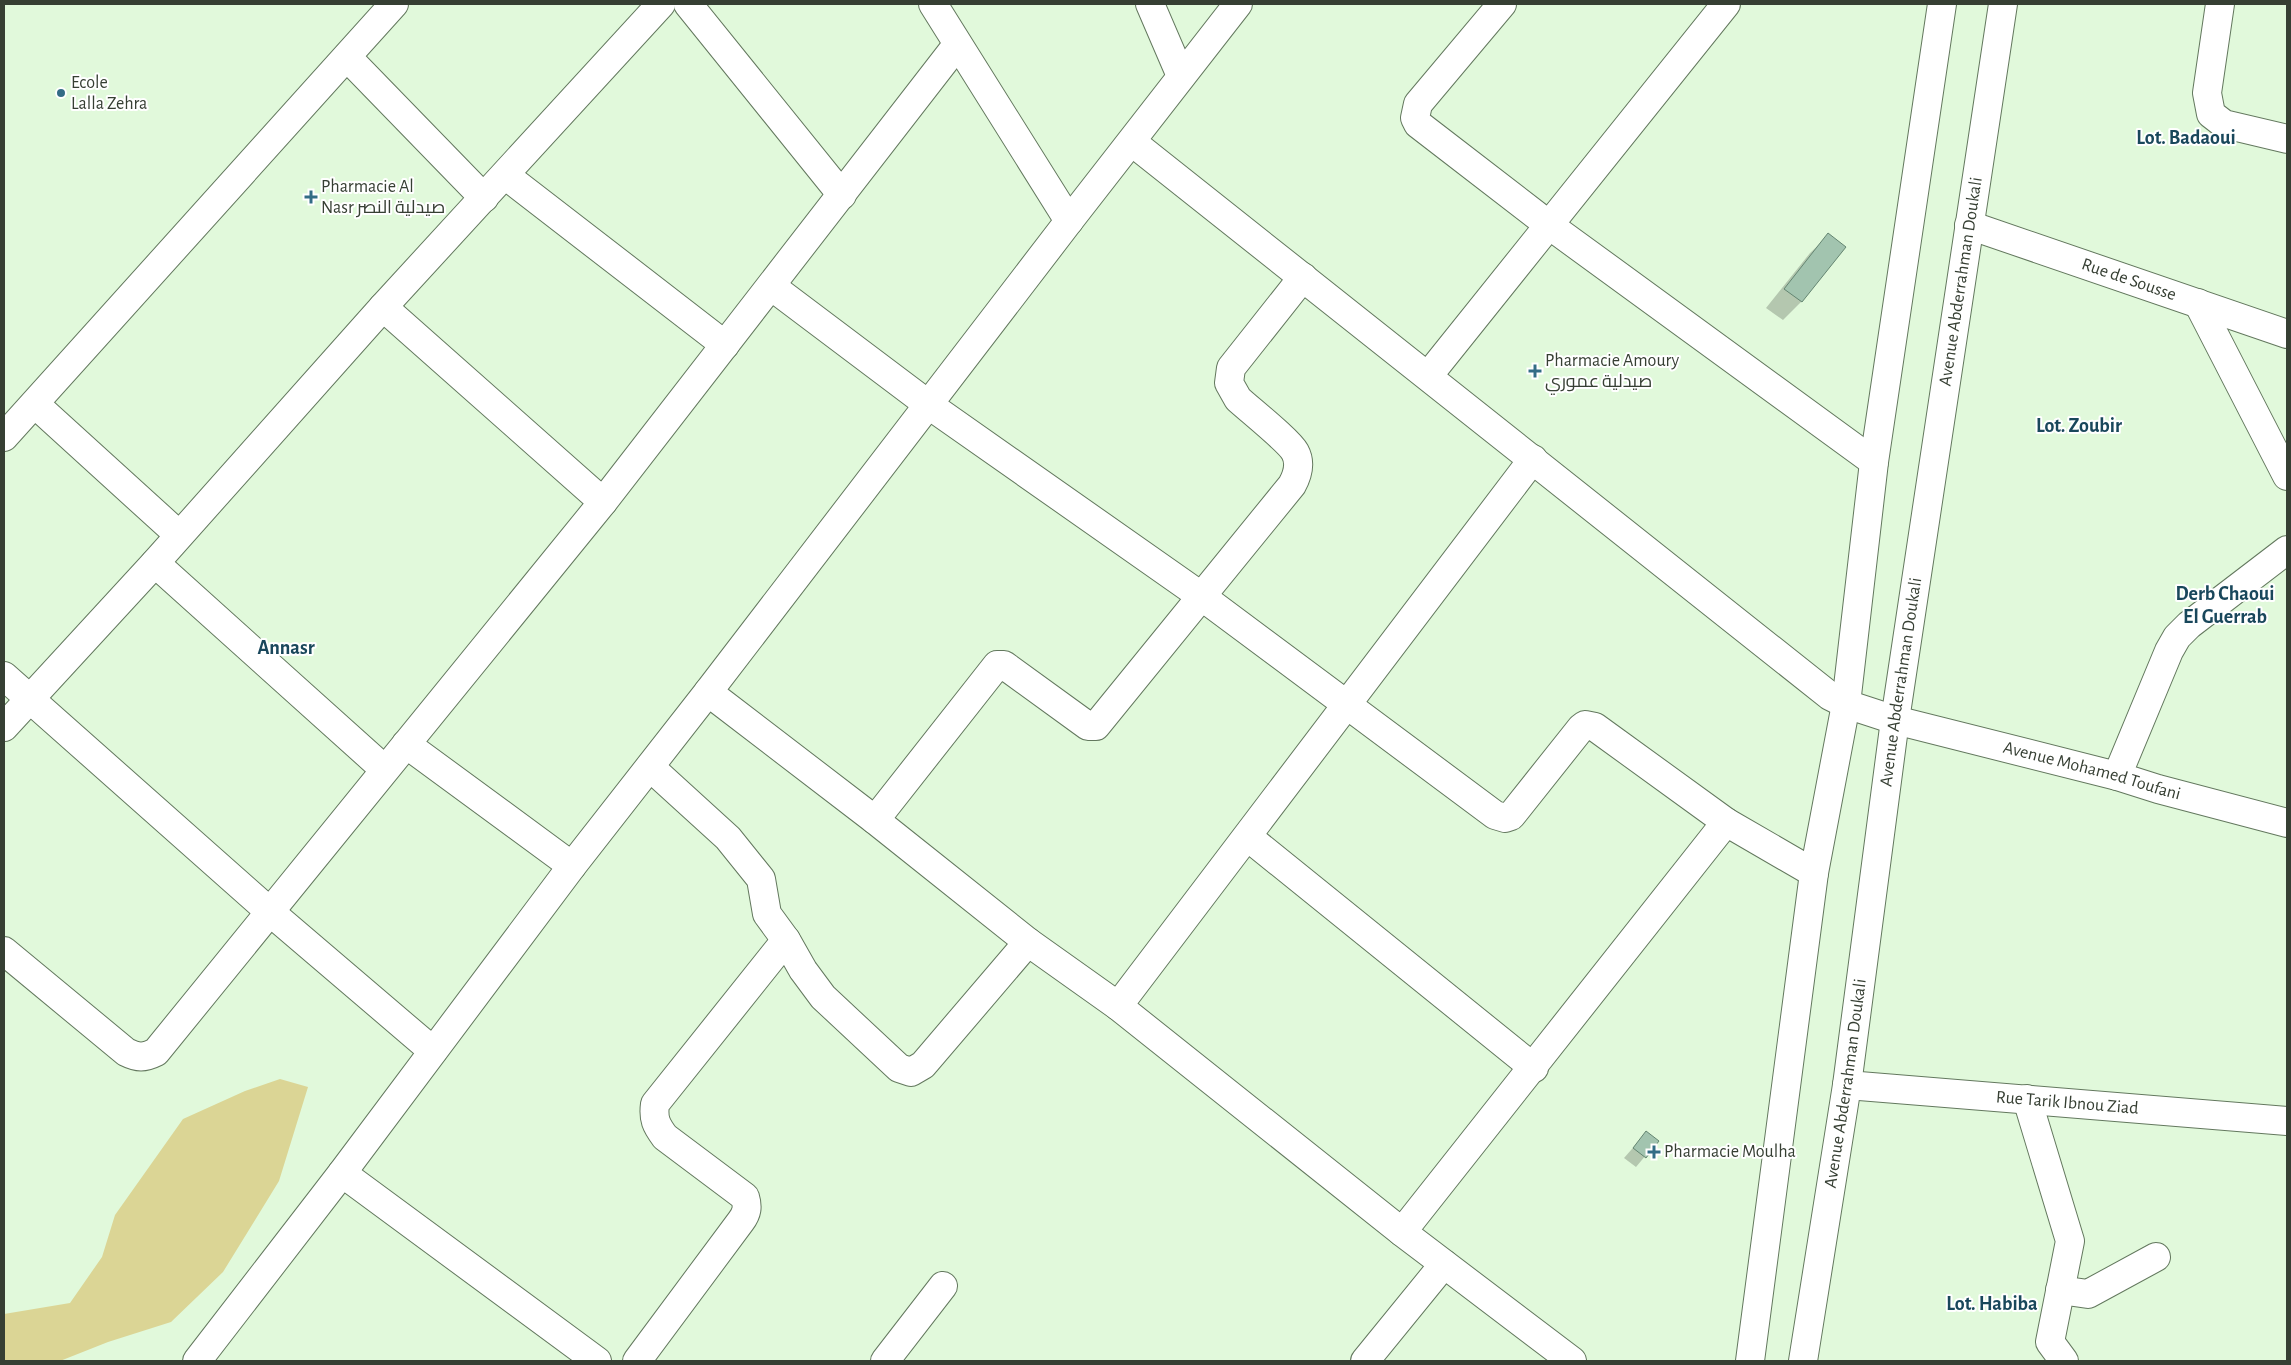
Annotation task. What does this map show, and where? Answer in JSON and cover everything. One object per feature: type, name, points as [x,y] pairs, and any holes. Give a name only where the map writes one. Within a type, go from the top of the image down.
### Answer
[{"type":"street","points":[[4,437],[394,4]]},
{"type":"street","points":[[4,727],[383,307],[662,4]]},
{"type":"street","points":[[688,4],[842,195]]},
{"type":"street","points":[[933,4],[1068,221]]},
{"type":"street","points":[[1150,4],[1181,76]]},
{"type":"street","points":[[196,1361],[342,1174],[572,866],[930,405],[1068,221],[1132,142],[1238,4]]},
{"type":"street","points":[[1502,4],[1418,104],[1415,118],[1418,124],[1549,225],[1874,462]]},
{"type":"street","points":[[1428,376],[1726,4]]},
{"type":"street","points":[[1750,1361],[1814,873],[1846,704],[1874,462],[1942,4]]},
{"type":"street","name":"Avenue Abderrahman Doukali","points":[[1803,1361],[1847,1085],[1895,720],[2003,4]]},
{"type":"street","points":[[2220,4],[2206,93],[2211,114],[2224,124],[2287,139]]},
{"type":"street","points":[[9,965],[126,1052],[137,1058],[146,1057],[156,1052],[384,769],[603,502],[957,45]]},
{"type":"street","points":[[347,58],[484,198]]},
{"type":"street","name":"Avenue Mohamed Toufani","points":[[1132,142],[1815,685],[1846,704],[1895,720],[2117,776],[2158,789],[2287,822]]},
{"type":"street","points":[[505,175],[725,345]]},
{"type":"street","name":"Rue de Sousse","points":[[1969,225],[2287,334]]},
{"type":"street","points":[[875,820],[998,665],[1004,666],[1092,727],[1096,726],[1292,485],[1298,475],[1298,461],[1295,451],[1238,399],[1232,391],[1229,376],[1237,360],[1303,277]]},
{"type":"street","points":[[771,286],[930,405],[1201,596],[1500,818],[1511,816],[1581,728],[1588,725],[1595,727],[1726,822],[1814,873]]},
{"type":"street","points":[[2198,303],[2287,476]]},
{"type":"street","points":[[383,307],[603,502]]},
{"type":"street","points":[[34,404],[179,535]]},
{"type":"street","points":[[1118,1006],[1533,459]]},
{"type":"street","points":[[2117,776],[2169,651],[2177,637],[2189,625],[2287,550]]},
{"type":"street","points":[[154,563],[384,769]]},
{"type":"street","points":[[4,676],[270,911],[433,1051]]},
{"type":"street","points":[[708,692],[875,820],[1028,942],[1118,1006],[1402,1232],[1572,1361]]},
{"type":"street","points":[[406,744],[572,866]]},
{"type":"street","points":[[650,767],[728,838],[761,878],[767,914],[823,997],[899,1068],[911,1072],[923,1065],[1028,942]]},
{"type":"street","points":[[1402,1232],[1534,1068],[1726,822]]},
{"type":"street","points":[[1248,837],[1534,1068]]},
{"type":"street","points":[[637,1361],[741,1222],[746,1213],[747,1204],[745,1197],[665,1137],[653,1116],[655,1104],[786,940]]},
{"type":"street","name":"Rue Tarik Ibnou Ziad","points":[[1847,1085],[2287,1121]]},
{"type":"street","points":[[2027,1099],[2070,1241],[2050,1342],[2064,1361]]},
{"type":"street","points":[[342,1174],[597,1361]]},
{"type":"street","points":[[2060,1290],[2088,1294],[2156,1258]]},
{"type":"street","points":[[1366,1361],[1444,1264]]},
{"type":"street","points":[[885,1361],[943,1286]]},
{"type":"shaded area","points":[[280,1079],[308,1087],[279,1181],[223,1272],[171,1322],[108,1342],[60,1361],[4,1361],[4,1314],[70,1303],[102,1257],[115,1215],[183,1119],[245,1091]]},
{"type":"building","points":[[1828,233],[1846,247],[1802,302],[1784,289]]},
{"type":"building","points":[[1646,1131],[1659,1141],[1646,1158],[1633,1148]]},
{"type":"place","name":"Ecole Lalla Zehra","points":[[61,93]]},
{"type":"place","name":"Pharmacie Al Nasr صيدلية النصر","points":[[311,197]]},
{"type":"place","name":"Pharmacie Amoury صيدلية عموري","points":[[1535,371]]},
{"type":"place","name":"Pharmacie Moulha","points":[[1654,1152]]},
{"type":"district","name":"Lot. Badaoui","points":[[2186,138]]},
{"type":"district","name":"Lot. Zoubir","points":[[2079,426]]},
{"type":"district","name":"Derb Chaoui El Guerrab","points":[[2225,606]]},
{"type":"district","name":"Annasr","points":[[286,648]]},
{"type":"district","name":"Lot. Habiba","points":[[1992,1304]]}]
